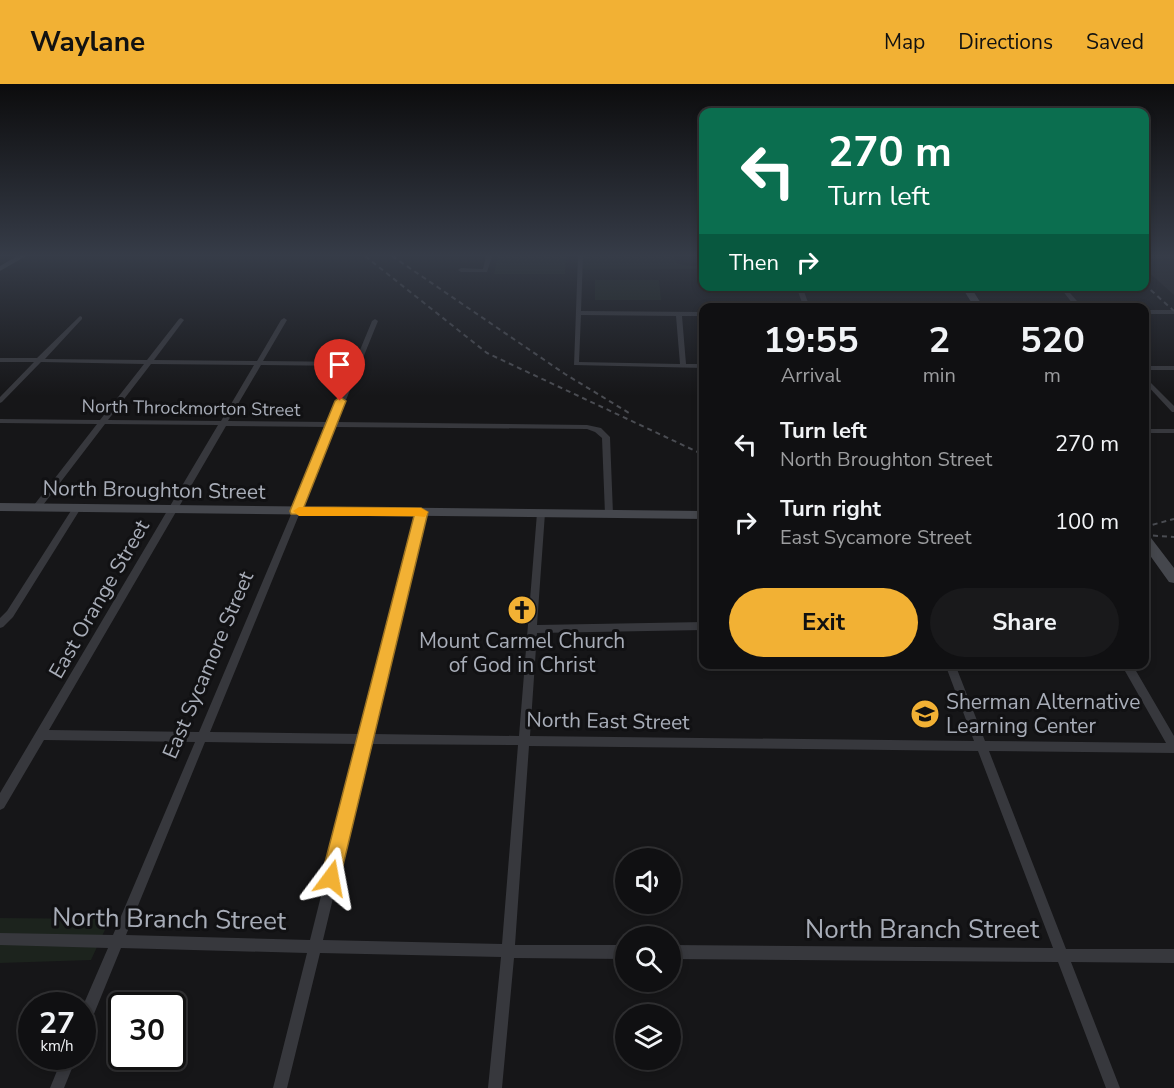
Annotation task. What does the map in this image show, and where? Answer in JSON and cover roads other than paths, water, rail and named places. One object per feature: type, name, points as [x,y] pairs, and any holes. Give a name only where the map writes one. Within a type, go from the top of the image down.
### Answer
[{"type":"street","points":[[578,303],[576,364],[699,366]]},
{"type":"street","points":[[1149,312],[1174,312]]},
{"type":"street","points":[[578,313],[699,314]]},
{"type":"street","points":[[679,314],[683,366]]},
{"type":"street","points":[[0,401],[80,318]]},
{"type":"street","points":[[37,507],[182,320]]},
{"type":"street","name":"East Orange Street","points":[[0,804],[284,320]]},
{"type":"street","name":"East Sycamore Street","points":[[96,992],[355,363],[375,321]]},
{"type":"street","points":[[0,360],[355,363]]},
{"type":"street","points":[[1149,368],[1174,368]]},
{"type":"street","points":[[1149,384],[1174,411]]},
{"type":"street","name":"North Throckmorton Street","points":[[0,422],[587,427],[598,430],[606,437],[609,514]]},
{"type":"street","points":[[1149,431],[1174,431]]},
{"type":"street","name":"North Broughton Street","points":[[0,507],[699,515]]},
{"type":"street","points":[[0,624],[10,614],[77,508]]},
{"type":"street","points":[[280,1088],[421,512]]},
{"type":"street","points":[[495,1088],[508,951],[541,513]]},
{"type":"street","points":[[1149,544],[1174,578]]},
{"type":"street","points":[[532,629],[699,626]]},
{"type":"street","points":[[952,669],[1113,1088]]},
{"type":"street","points":[[1129,669],[1174,747]]},
{"type":"street","name":"North East Street","points":[[41,735],[1174,747]]},
{"type":"street","name":"North Branch Street","points":[[0,939],[615,952]]},
{"type":"street","name":"North Branch Street","points":[[681,952],[1174,956]]},
{"type":"street","points":[[57,1088],[64,1070]]},
{"type":"railway","points":[[424,303],[487,353],[699,453]]},
{"type":"railway","points":[[461,303],[565,374],[629,413]]},
{"type":"railway","points":[[1165,303],[1174,311]]},
{"type":"railway","points":[[1149,526],[1174,519]]},
{"type":"railway","points":[[1149,535],[1174,537]]},
{"type":"place","name":"Mount Carmel Church of God in Christ","points":[[522,610]]},
{"type":"place","name":"Sherman Alternative Learning Center","points":[[925,714]]}]
